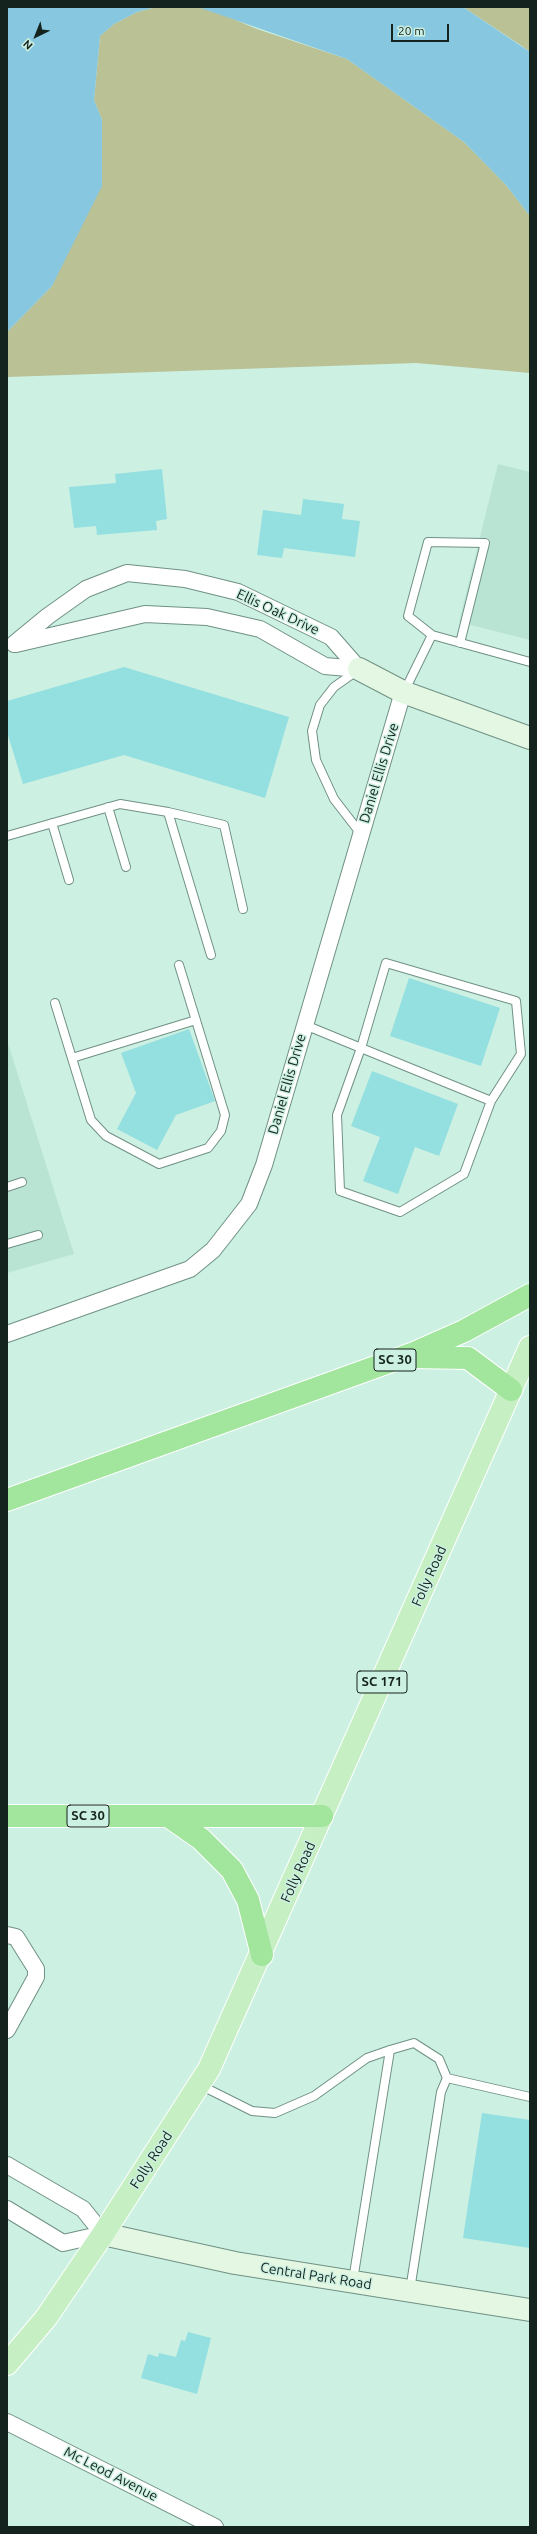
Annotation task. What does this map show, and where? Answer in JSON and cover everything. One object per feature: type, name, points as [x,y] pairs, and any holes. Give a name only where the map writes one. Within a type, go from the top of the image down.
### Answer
[{"type":"highway","name":"SC 30","points":[[7,1500],[403,1357],[464,1330],[530,1295]]},
{"type":"highway","points":[[403,1357],[468,1358],[511,1390]]},
{"type":"highway","name":"SC 30","points":[[7,1816],[322,1816]]},
{"type":"highway","points":[[168,1816],[201,1839],[232,1870],[248,1900],[262,1955]]},
{"type":"main road","name":"Folly Road","points":[[7,2364],[46,2318],[103,2234],[209,2069],[262,1955],[530,1347]]},
{"type":"street","name":"Ellis Oak Drive","points":[[11,646],[48,616],[86,589],[126,573],[185,579],[238,592],[331,637],[359,669],[404,692],[530,738]]},
{"type":"street","name":"Ellis Oak Drive","points":[[11,646],[145,614],[207,617],[260,629],[325,666],[359,669]]},
{"type":"street","name":"Daniel Ellis Drive","points":[[7,1334],[190,1269],[213,1250],[249,1204],[264,1165],[404,692]]},
{"type":"street","points":[[7,1935],[16,1937],[36,1969],[36,1977],[7,2030]]},
{"type":"street","points":[[7,2165],[84,2209],[103,2234],[63,2243],[7,2208]]},
{"type":"street","name":"Central Park Road","points":[[103,2234],[235,2263],[530,2310]]},
{"type":"street","name":"Mc Leod Avenue","points":[[7,2422],[215,2527]]},
{"type":"lane","points":[[460,643],[485,543],[428,542],[408,616],[432,635],[460,643],[530,662]]},
{"type":"lane","points":[[404,692],[432,635]]},
{"type":"lane","points":[[359,669],[334,688],[320,705],[312,731],[316,760],[334,799],[361,834]]},
{"type":"lane","points":[[7,836],[120,804],[168,812],[224,825],[243,909]]},
{"type":"lane","points":[[108,807],[126,867]]},
{"type":"lane","points":[[168,812],[211,955]]},
{"type":"lane","points":[[52,823],[69,880]]},
{"type":"lane","points":[[386,963],[516,1001],[521,1054],[491,1101],[464,1174],[400,1212],[340,1191],[337,1115],[361,1048],[386,963]]},
{"type":"lane","points":[[55,1003],[91,1120],[106,1136],[159,1164],[208,1148],[221,1131],[225,1115],[179,965]]},
{"type":"lane","points":[[72,1058],[196,1020]]},
{"type":"lane","points":[[305,1025],[491,1101]]},
{"type":"lane","points":[[7,1187],[22,1182]]},
{"type":"lane","points":[[7,1244],[38,1235]]},
{"type":"lane","points":[[199,2084],[252,2111],[275,2113],[314,2096],[367,2058],[390,2050],[414,2043],[439,2059],[447,2078],[442,2092],[410,2291]]},
{"type":"lane","points":[[352,2282],[390,2050]]},
{"type":"lane","points":[[447,2078],[530,2097]]},
{"type":"shaded area","points":[[156,7],[198,7],[219,13],[257,29],[347,59],[464,142],[506,185],[530,216],[530,373],[416,363],[7,377],[7,332],[52,286],[102,120],[94,100],[100,36],[114,24],[137,12]]},
{"type":"shaded area","points":[[463,7],[530,7],[530,52],[519,44]]},
{"type":"shaded area","points":[[498,464],[530,472],[530,640],[459,622]]},
{"type":"shaded area","points":[[7,1040],[74,1254],[7,1273]]},
{"type":"water","points":[[7,7],[156,7],[137,12],[114,24],[100,36],[94,100],[102,120],[102,186],[52,286],[7,332]]},
{"type":"water","points":[[198,7],[463,7],[530,52],[530,216],[506,185],[464,142],[347,59]]},
{"type":"building","points":[[162,469],[167,519],[156,521],[157,530],[97,535],[96,526],[74,528],[69,487],[116,483],[115,474]]},
{"type":"building","points":[[303,499],[344,504],[342,519],[360,521],[355,557],[284,548],[282,558],[257,555],[263,510],[301,515]]},
{"type":"building","points":[[124,667],[289,717],[265,798],[124,755],[23,784],[7,732],[7,701]]},
{"type":"building","points":[[409,978],[500,1008],[481,1066],[390,1036]]},
{"type":"building","points":[[189,1029],[215,1101],[176,1115],[157,1150],[117,1129],[136,1093],[121,1053]]},
{"type":"building","points":[[372,1071],[458,1104],[439,1156],[415,1147],[398,1194],[363,1181],[380,1137],[351,1126]]},
{"type":"building","points":[[482,2113],[530,2120],[530,2248],[463,2238]]},
{"type":"building","points":[[188,2332],[211,2338],[197,2394],[141,2378],[148,2354],[158,2357],[159,2353],[176,2357],[181,2340],[185,2341]]}]
